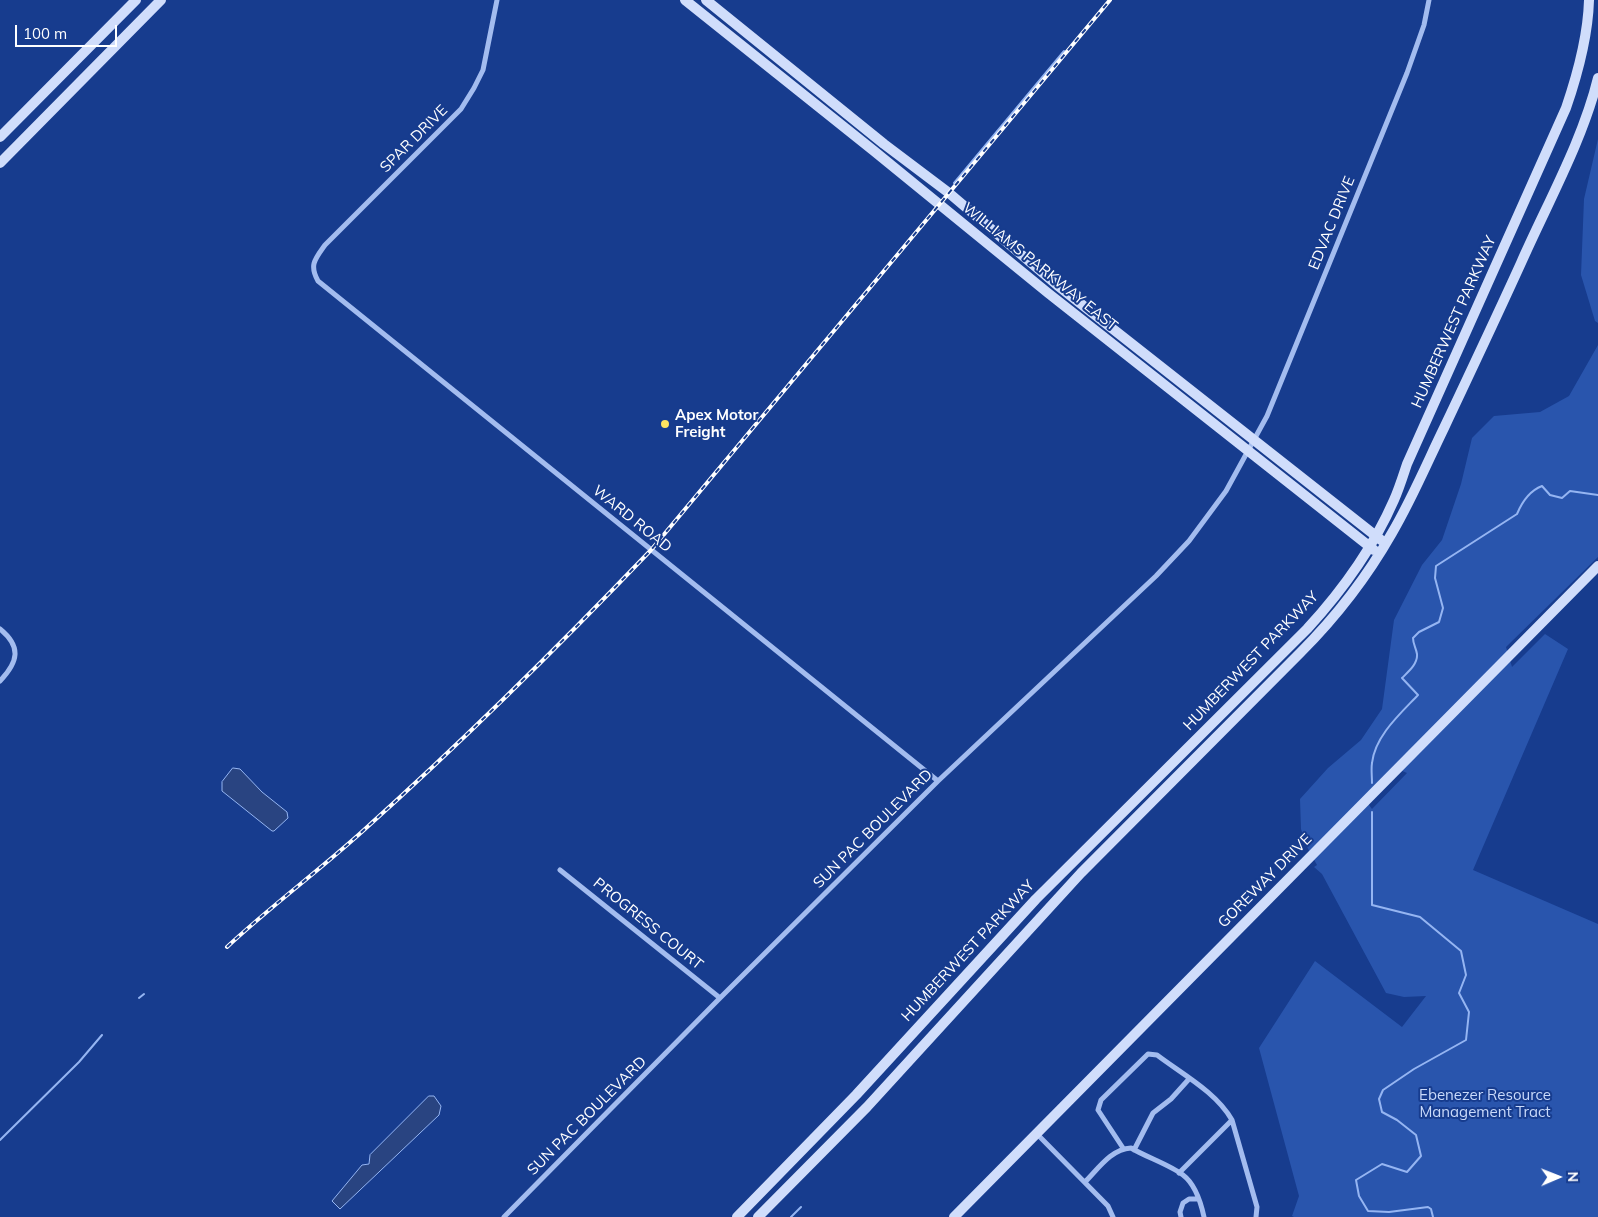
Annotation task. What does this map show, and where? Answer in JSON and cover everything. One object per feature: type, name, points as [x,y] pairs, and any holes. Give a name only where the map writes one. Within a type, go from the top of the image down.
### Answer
[{"type":"main road","points":[[0,137],[136,0]]},
{"type":"main road","points":[[0,163],[161,0]]},
{"type":"main road","name":"WILLIAMS PARKWAY EAST","points":[[685,0],[1055,299],[1380,554]]},
{"type":"main road","name":"WILLIAMS PARKWAY EAST","points":[[706,0],[884,144],[949,193],[1057,285],[1386,543]]},
{"type":"main road","name":"HUMBERWEST PARKWAY","points":[[737,1217],[856,1095],[1036,899],[1307,629],[1342,588],[1376,536],[1395,499],[1411,455],[1566,108],[1577,76],[1583,48],[1588,24],[1589,0]]},
{"type":"main road","name":"HUMBERWEST PARKWAY","points":[[758,1217],[867,1107],[1081,873],[1331,622],[1380,554],[1413,492],[1564,168],[1594,96],[1598,78]]},
{"type":"main road","name":"GOREWAY DRIVE","points":[[954,1217],[1598,566]]},
{"type":"street","name":"SPAR DRIVE","points":[[314,274],[313,267],[316,258],[325,245],[461,109],[484,70],[496,0]]},
{"type":"street","name":"EDVAC DRIVE","points":[[1248,451],[1267,416],[1407,73],[1424,25],[1429,0]]},
{"type":"street","name":"WARD ROAD","points":[[314,274],[318,281],[418,363],[938,781]]},
{"type":"street","name":"SUN PAC BOULEVARD","points":[[504,1217],[938,781],[1158,574],[1215,507],[1248,451]]},
{"type":"street","points":[[0,629],[11,639],[15,651],[14,664],[0,681]]},
{"type":"street","name":"PROGRESS COURT","points":[[560,870],[720,998]]},
{"type":"street","points":[[1123,1148],[1098,1110],[1101,1100],[1148,1054],[1157,1055],[1205,1090],[1225,1108],[1232,1120],[1257,1207],[1256,1217]]},
{"type":"street","points":[[1134,1150],[1153,1113],[1171,1099],[1190,1079]]},
{"type":"street","points":[[1179,1173],[1232,1120]]},
{"type":"street","points":[[1037,1134],[1108,1206],[1113,1217]]},
{"type":"street","points":[[1085,1182],[1112,1155],[1123,1148],[1131,1148],[1183,1175],[1192,1185],[1204,1217]]},
{"type":"street","points":[[1181,1217],[1182,1203],[1189,1199],[1198,1199]]},
{"type":"green space","points":[[1598,139],[1598,323],[1595,321],[1581,275],[1584,199]]},
{"type":"green space","name":"Ebenezer Resource Management Tract","points":[[1598,345],[1598,557],[1506,647],[1512,667],[1545,634],[1568,649],[1473,870],[1598,924],[1598,1217],[1294,1217],[1292,1216],[1299,1196],[1259,1048],[1315,961],[1402,1027],[1426,996],[1404,997],[1386,993],[1322,874],[1314,867],[1317,865],[1306,845],[1301,829],[1300,799],[1328,768],[1361,740],[1382,709],[1394,620],[1422,565],[1442,540],[1461,484],[1472,438],[1494,416],[1540,412],[1569,396]],"holes":[[[1400,770],[1407,773],[1372,809],[1366,801]]]},
{"type":"shaded area","points":[[233,768],[240,769],[262,792],[287,812],[288,818],[274,831],[222,791],[222,782]]},
{"type":"shaded area","points":[[429,1096],[434,1096],[441,1106],[439,1115],[340,1209],[332,1201],[362,1165],[369,1164],[370,1155]]},
{"type":"waterway","points":[[954,183],[1064,51]]},
{"type":"waterway","points":[[1372,783],[1372,763],[1378,744],[1389,726],[1418,695],[1402,678],[1412,668],[1417,658],[1413,638],[1419,632],[1439,622],[1443,608],[1435,578],[1436,566],[1517,514],[1526,497],[1542,486],[1550,495],[1562,498],[1570,491],[1598,495]]},
{"type":"waterway","points":[[1372,812],[1372,905],[1420,917],[1461,951],[1466,975],[1459,993],[1469,1012],[1466,1040],[1414,1069],[1383,1090],[1379,1099],[1382,1112],[1397,1120],[1416,1135],[1421,1156],[1407,1172],[1382,1164],[1356,1180],[1359,1196],[1368,1211],[1389,1212],[1428,1207],[1431,1209],[1433,1217]]},
{"type":"waterway","points":[[139,998],[144,994]]},
{"type":"waterway","points":[[0,1140],[79,1062],[102,1035]]},
{"type":"waterway","points":[[791,1217],[801,1207]]},
{"type":"railway","points":[[227,947],[348,844],[439,761],[546,657],[651,550],[1110,0]]},
{"type":"place","name":"Apex Motor Freight","points":[[665,424]]}]
